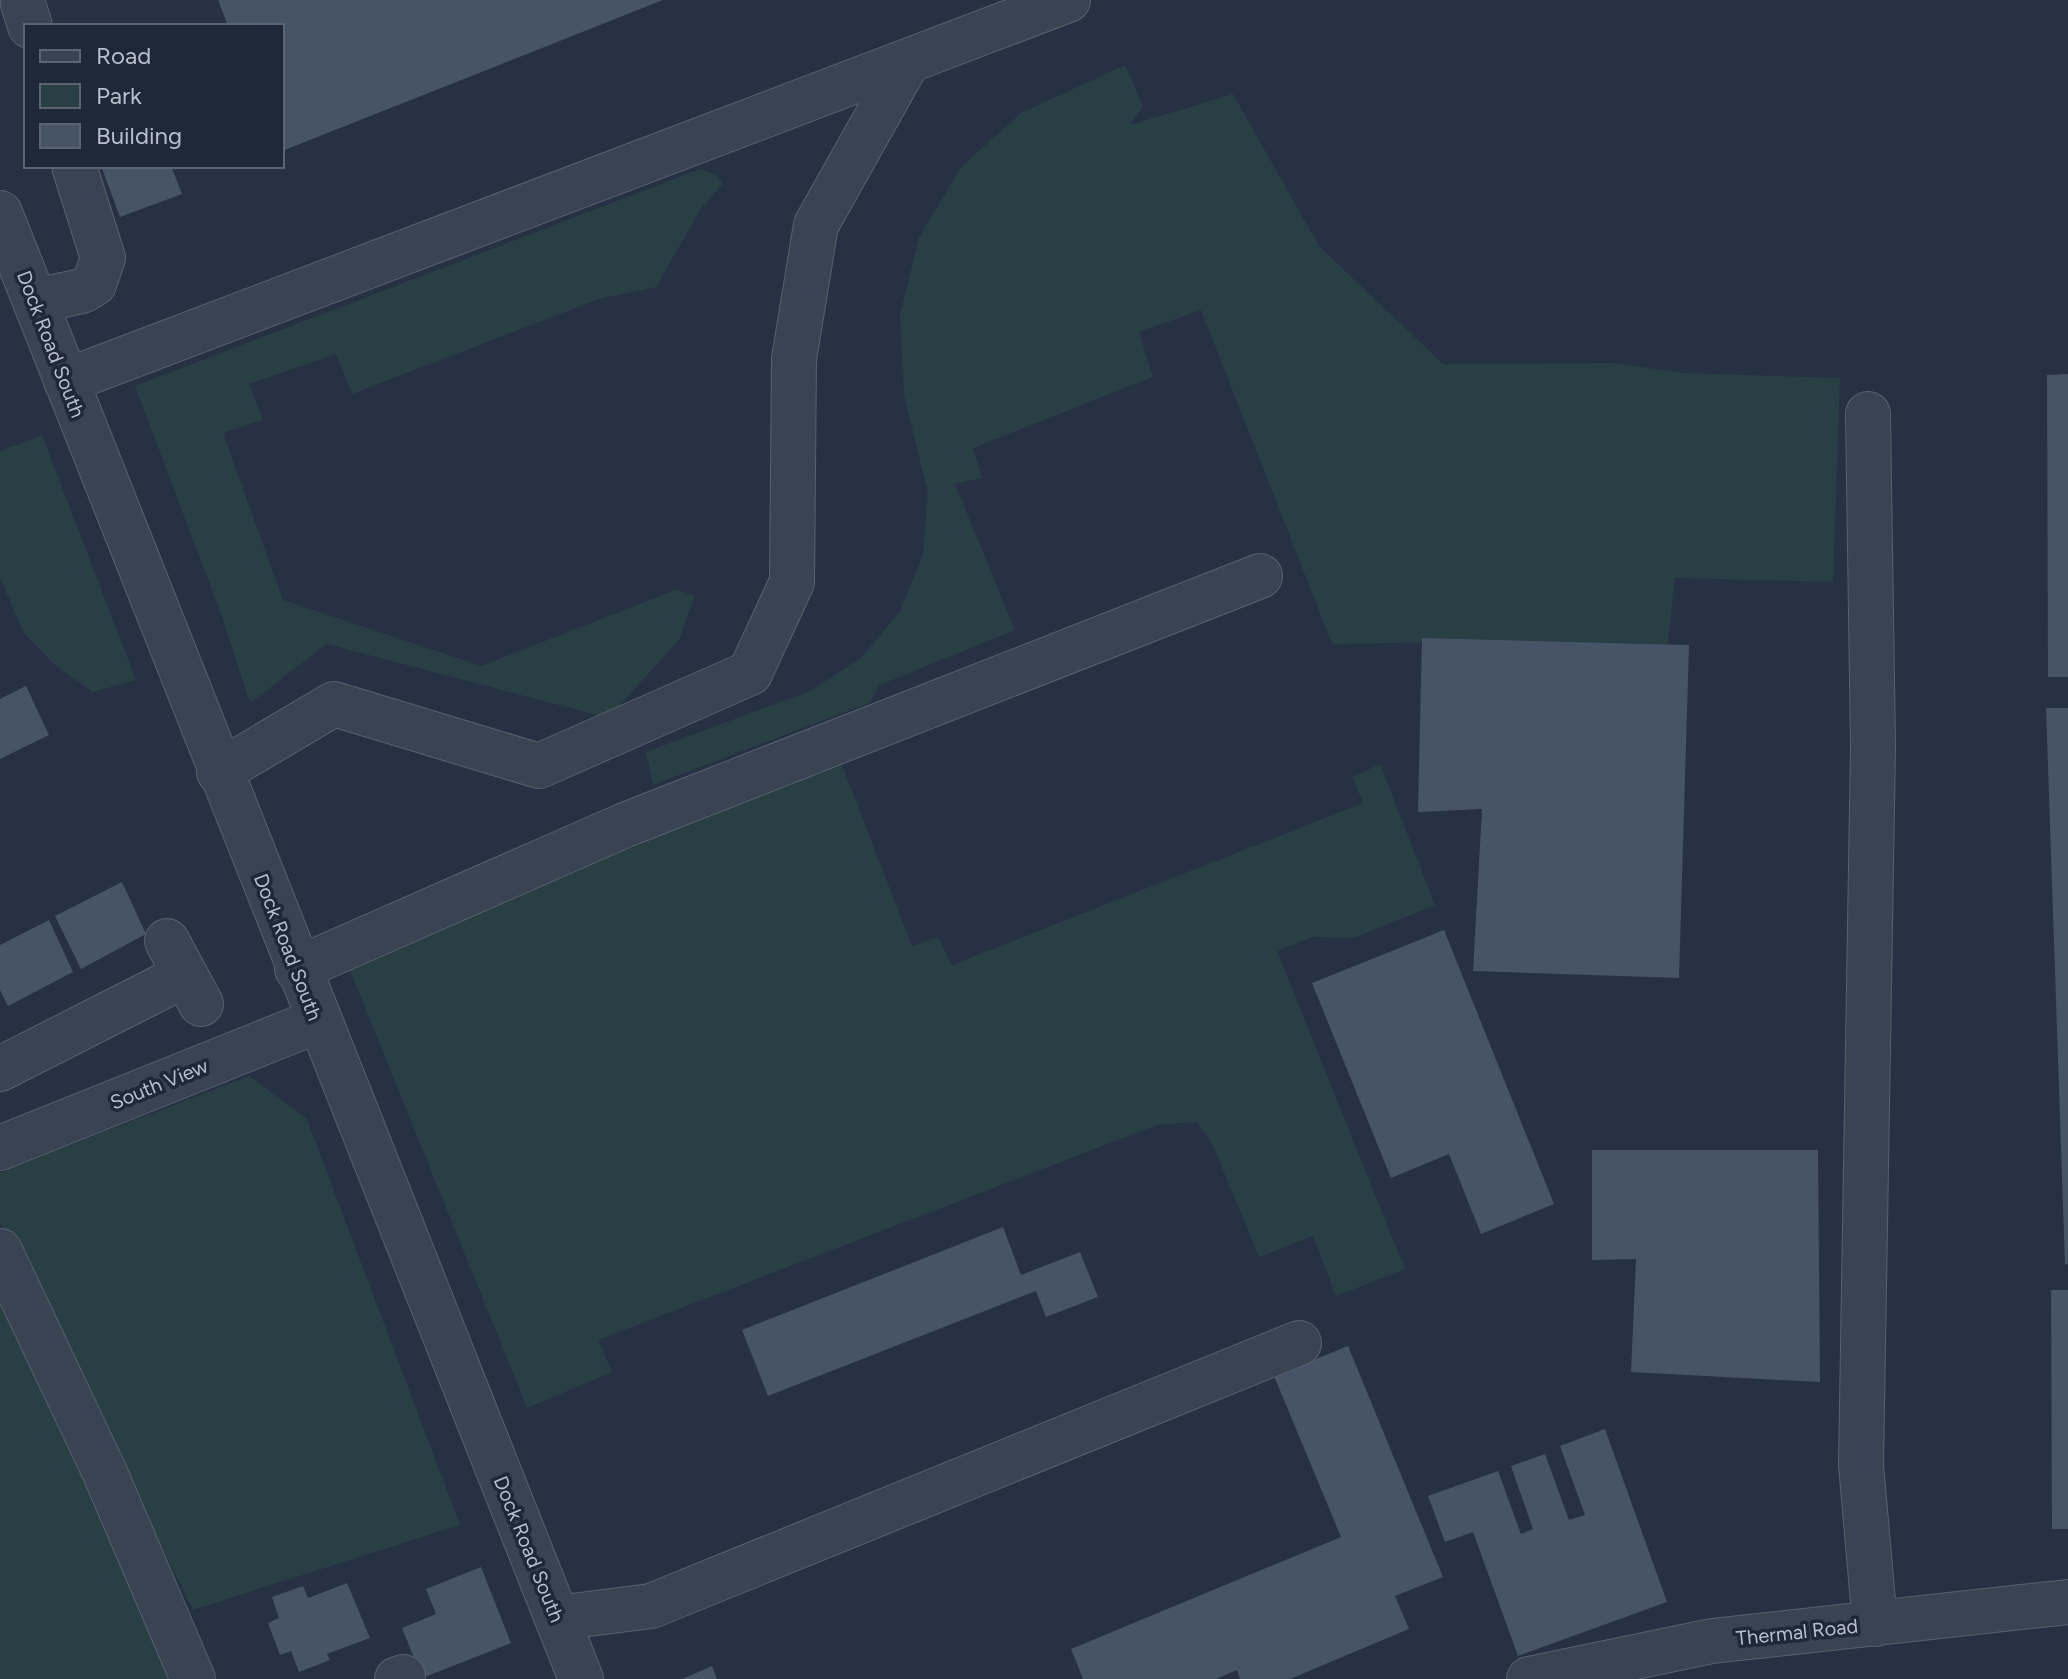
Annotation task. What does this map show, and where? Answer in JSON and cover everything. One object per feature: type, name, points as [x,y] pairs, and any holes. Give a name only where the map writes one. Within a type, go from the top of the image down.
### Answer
[{"type":"street","points":[[66,381],[1068,0]]},
{"type":"street","points":[[219,772],[334,704],[539,766],[750,673],[792,582],[794,359],[816,225],[908,61]]},
{"type":"street","points":[[35,301],[82,291],[94,284],[103,258],[75,168]]},
{"type":"street","name":"Dock Road South","points":[[0,213],[317,1021],[581,1679]]},
{"type":"street","points":[[1868,414],[1873,746],[1861,1465],[1875,1624]]},
{"type":"street","points":[[297,969],[625,825],[1260,576]]},
{"type":"street","points":[[0,1069],[185,973]]},
{"type":"street","name":"South View","points":[[0,1148],[317,1021]]},
{"type":"street","points":[[0,1251],[105,1473],[193,1679]]},
{"type":"street","points":[[557,1618],[651,1606],[1299,1343]]},
{"type":"street","name":"Thermal Road","points":[[1529,1679],[1712,1641],[2068,1602]]},
{"type":"green space","points":[[1125,65],[1143,106],[1130,125],[1233,94],[1319,246],[1443,364],[1614,363],[1685,373],[1840,378],[1833,582],[1675,578],[1668,644],[1523,641],[1332,644],[1201,310],[1139,332],[1153,377],[973,448],[982,478],[955,484],[1015,630],[880,685],[869,703],[653,785],[646,752],[810,691],[861,658],[900,611],[923,554],[928,493],[904,395],[900,315],[919,237],[961,167],[1021,113]]},
{"type":"green space","points":[[700,169],[715,174],[723,184],[702,207],[656,287],[599,299],[352,394],[336,354],[249,384],[263,420],[223,433],[283,600],[481,666],[675,590],[695,595],[679,640],[608,718],[327,644],[250,703],[222,617],[135,386]]},
{"type":"green space","points":[[42,435],[136,680],[93,692],[57,667],[24,633],[0,578],[0,451]]},
{"type":"green space","points":[[841,762],[912,946],[938,937],[952,965],[1363,803],[1352,777],[1380,764],[1435,905],[1354,938],[1313,937],[1277,951],[1405,1269],[1336,1296],[1313,1236],[1259,1257],[1213,1146],[1197,1122],[1157,1125],[598,1340],[612,1372],[527,1408],[345,958]]},
{"type":"green space","points":[[249,1076],[307,1119],[460,1525],[193,1610],[0,1223],[0,1172]]},
{"type":"green space","points":[[0,1300],[129,1573],[168,1679],[0,1679]]},
{"type":"building","points":[[218,0],[663,0],[284,150],[284,24],[227,24]]},
{"type":"building","points":[[102,168],[172,168],[182,194],[120,217]]},
{"type":"building","points":[[2068,374],[2068,677],[2048,677],[2047,375]]},
{"type":"building","points":[[1422,638],[1689,645],[1679,978],[1473,971],[1482,809],[1418,812]]},
{"type":"building","points":[[26,686],[49,735],[0,759],[0,699]]},
{"type":"building","points":[[2046,708],[2068,708],[2068,1264],[2065,1265]]},
{"type":"building","points":[[122,882],[146,934],[81,969],[55,916]]},
{"type":"building","points":[[49,920],[73,972],[8,1006],[0,990],[0,945]]},
{"type":"building","points":[[1444,930],[1554,1204],[1481,1234],[1449,1154],[1391,1178],[1312,983]]},
{"type":"building","points":[[1592,1150],[1818,1150],[1820,1382],[1631,1372],[1636,1259],[1592,1260]]},
{"type":"building","points":[[1003,1227],[1021,1275],[1080,1252],[1098,1297],[1046,1317],[1036,1291],[768,1396],[742,1330]]},
{"type":"building","points":[[2051,1290],[2068,1290],[2068,1529],[2052,1529]]},
{"type":"building","points":[[1348,1346],[1443,1577],[1395,1596],[1409,1629],[1290,1679],[1240,1679],[1237,1670],[1216,1679],[1083,1679],[1071,1649],[1341,1537],[1274,1376]]},
{"type":"building","points":[[1605,1429],[1667,1602],[1518,1656],[1473,1532],[1445,1542],[1428,1496],[1498,1471],[1521,1534],[1533,1529],[1511,1466],[1545,1454],[1569,1520],[1585,1515],[1560,1446]]},
{"type":"building","points":[[481,1567],[511,1643],[422,1678],[402,1628],[436,1614],[426,1589]]},
{"type":"building","points":[[347,1583],[370,1638],[327,1654],[330,1660],[299,1672],[291,1651],[280,1655],[268,1623],[279,1618],[272,1597],[303,1586],[308,1598]]},
{"type":"building","points":[[712,1666],[717,1679],[682,1679]]}]
